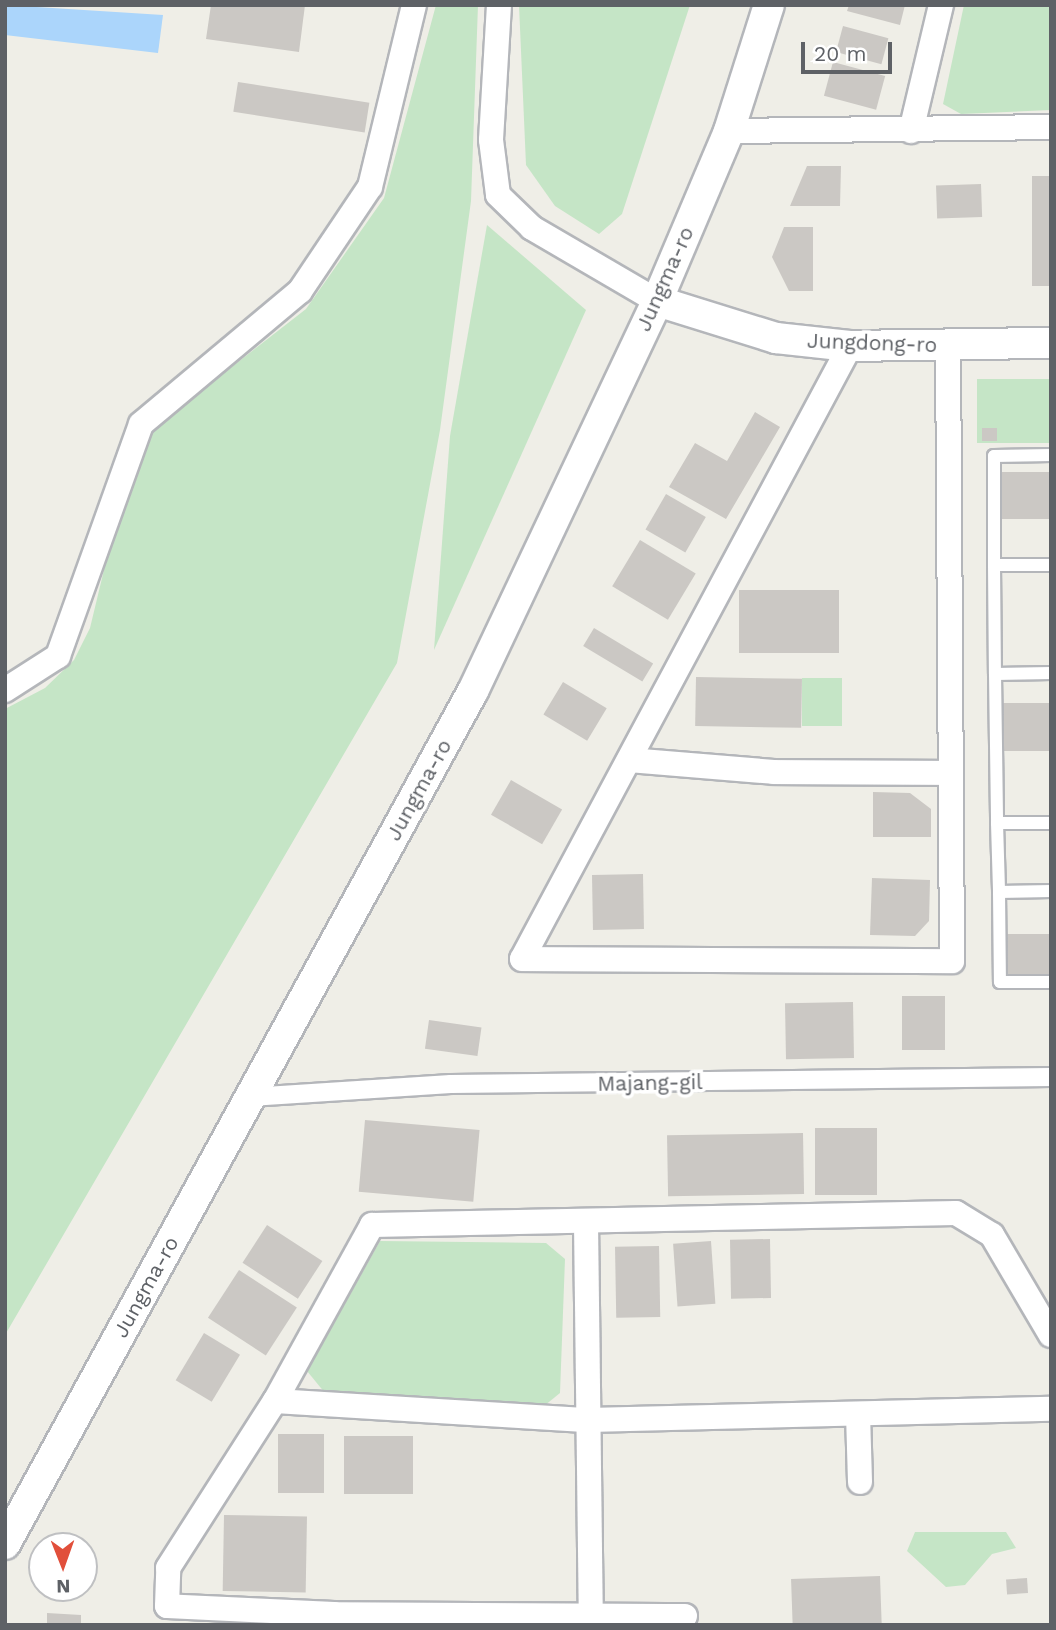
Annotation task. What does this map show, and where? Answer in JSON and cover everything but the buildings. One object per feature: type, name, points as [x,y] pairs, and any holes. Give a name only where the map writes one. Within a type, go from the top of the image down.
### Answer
[{"type":"street","points":[[5,690],[58,656],[141,424],[300,291],[370,187],[414,5]]},
{"type":"street","points":[[499,5],[491,139],[498,195],[532,228],[657,301]]},
{"type":"street","name":"Jungma-ro","points":[[5,1544],[473,691],[657,301],[729,131],[769,5]]},
{"type":"street","points":[[911,131],[941,5]]},
{"type":"street","points":[[729,131],[911,131],[1051,127]]},
{"type":"street","name":"Jungdong-ro","points":[[657,301],[776,338],[850,346],[1051,344]]},
{"type":"street","points":[[850,346],[522,959],[952,961],[948,345]]},
{"type":"street","points":[[629,760],[774,772],[951,773]]},
{"type":"street","name":"Majang-gil","points":[[250,1097],[451,1084],[1051,1077]]},
{"type":"street","points":[[685,1616],[591,1621],[167,1606],[168,1568],[275,1401],[372,1225],[956,1213],[992,1236],[1051,1335]]},
{"type":"street","points":[[586,1222],[591,1621]]},
{"type":"street","points":[[275,1401],[588,1420],[1051,1409]]},
{"type":"street","points":[[858,1414],[860,1482]]},
{"type":"lane","points":[[1051,455],[994,456],[999,982],[1051,982]]},
{"type":"lane","points":[[994,565],[1051,565]]},
{"type":"lane","points":[[995,674],[1051,673]]},
{"type":"lane","points":[[997,823],[1051,823]]},
{"type":"lane","points":[[999,892],[1051,891]]},
{"type":"green space","points":[[436,5],[478,5],[471,201],[440,430],[397,663],[5,1335],[5,709],[45,688],[74,660],[90,628],[116,520],[151,430],[306,309],[384,198]]},
{"type":"green space","points":[[519,5],[690,5],[622,214],[599,234],[555,206],[526,165]]},
{"type":"green space","points":[[964,5],[1051,5],[1051,110],[961,114],[943,104]]},
{"type":"green space","points":[[487,225],[586,310],[434,650],[450,436]]},
{"type":"green space","points":[[977,379],[1051,379],[1051,443],[977,443]]},
{"type":"green space","points":[[802,678],[842,678],[842,726],[802,726]]},
{"type":"green space","points":[[380,1241],[546,1243],[565,1259],[560,1393],[544,1406],[325,1393],[307,1371]]},
{"type":"green space","points":[[915,1532],[1006,1532],[1016,1548],[992,1554],[965,1585],[946,1587],[907,1551]]},
{"type":"water","points":[[5,5],[163,15],[158,53],[5,35]]}]
